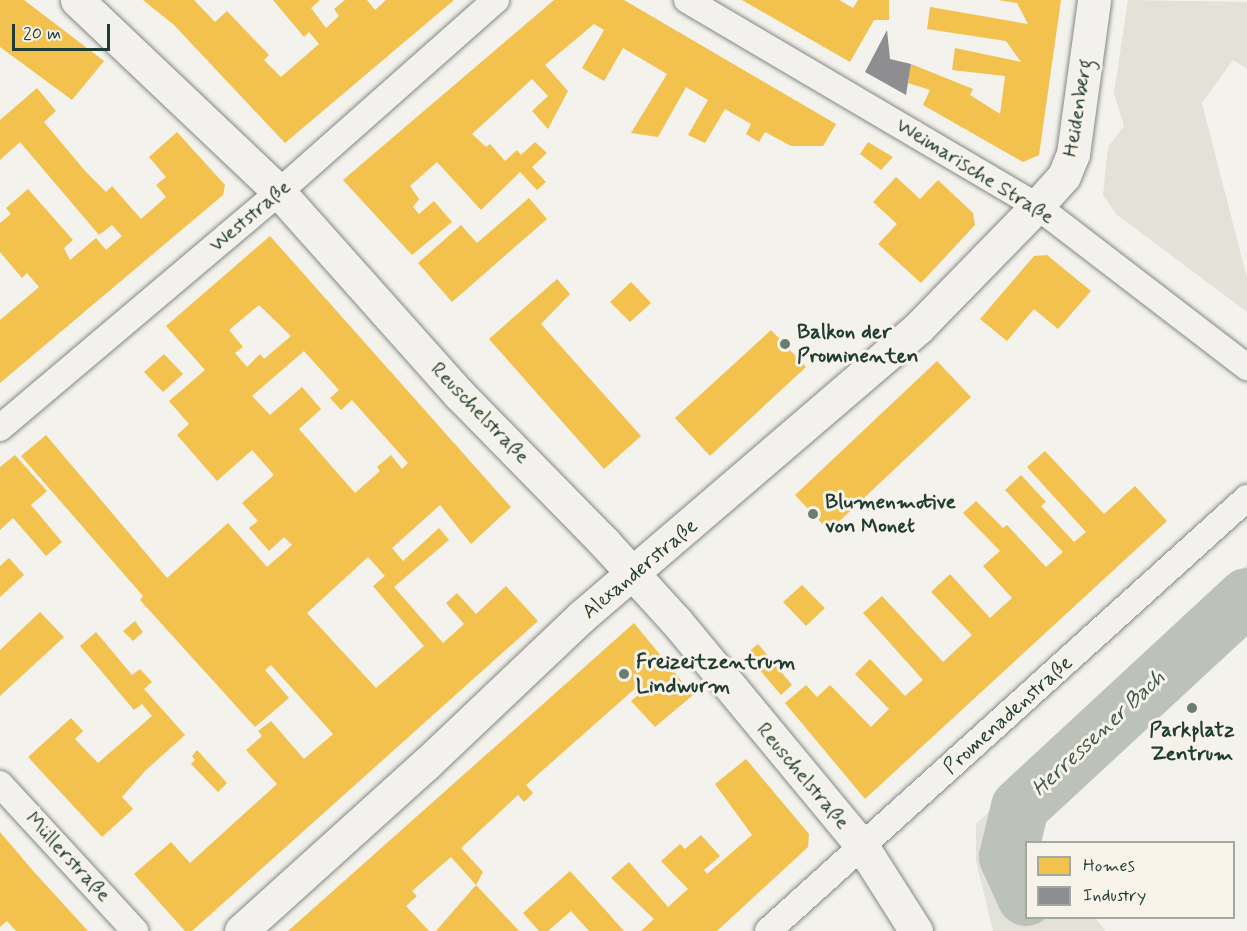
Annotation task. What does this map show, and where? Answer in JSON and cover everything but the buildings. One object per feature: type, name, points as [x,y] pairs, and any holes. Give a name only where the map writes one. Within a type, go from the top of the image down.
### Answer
[{"type":"street","name":"Reuschelstraße","points":[[77,0],[279,192],[460,395],[633,574],[862,846],[916,931]]},
{"type":"street","name":"Weststraße","points":[[0,428],[279,192],[496,0]]},
{"type":"street","name":"Weimarische Straße","points":[[687,0],[1037,206],[1247,367]]},
{"type":"street","name":"Heidenberg","points":[[1037,206],[1064,176],[1073,154],[1094,0]]},
{"type":"street","name":"Alexanderstraße","points":[[241,931],[426,764],[582,616],[918,328],[1037,206]]},
{"type":"street","name":"Promenadenstraße","points":[[768,931],[1247,498]]},
{"type":"street","name":"Müllerstraße","points":[[0,784],[135,931]]},
{"type":"shaded area","points":[[1128,0],[1247,2],[1247,69],[1233,60],[1202,103],[1247,278],[1247,312],[1116,214],[1103,195],[1108,147],[1124,126],[1114,93]]},
{"type":"shaded area","points":[[1247,564],[1247,591],[1011,810],[1034,841],[1025,841],[1025,919],[1096,919],[1106,931],[993,931],[976,861],[976,824]]},
{"type":"waterway","name":"Herressener Bach","points":[[1025,895],[1008,857],[1020,807],[1247,597]]},
{"type":"place","name":"Balkon der Prominenten","points":[[785,344]]},
{"type":"place","name":"Blumenmotive von Monet","points":[[813,514]]},
{"type":"place","name":"Freizeitzentrum Lindwurm","points":[[624,674]]},
{"type":"place","name":"Parkplatz Zentrum","points":[[1192,708]]}]
